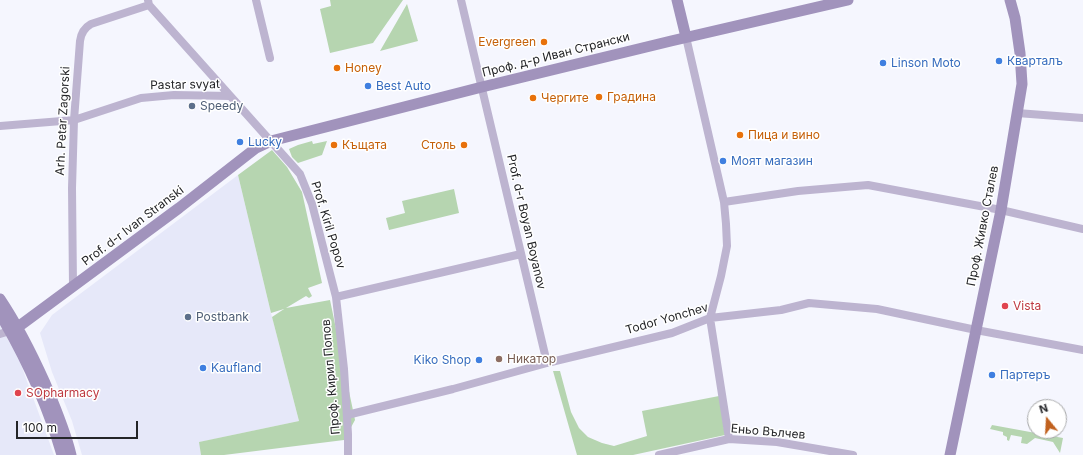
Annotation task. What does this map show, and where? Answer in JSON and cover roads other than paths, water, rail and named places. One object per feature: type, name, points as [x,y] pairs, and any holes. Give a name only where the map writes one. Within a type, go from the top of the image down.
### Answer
[{"type":"street","points":[[256,0],[270,58]]},
{"type":"street","name":"Prof. d-r Boyan Boyanov","points":[[461,0],[547,363]]},
{"type":"street","points":[[677,0],[724,202],[727,246],[710,318],[729,439]]},
{"type":"street","name":"Проф. д-р Иван Странски","points":[[271,140],[482,87],[848,0]]},
{"type":"street","name":"Проф. Живко Сталев","points":[[950,455],[1001,210],[1022,84],[1020,53],[1015,18],[1010,0]]},
{"type":"street","name":"Prof. Kiril Popov","points":[[149,2],[300,174],[312,204],[336,297]]},
{"type":"street","name":"Arh. Petar Zagorski","points":[[73,286],[72,188],[74,120],[81,34],[85,28],[91,24],[149,2]]},
{"type":"street","name":"Pastar svyat","points":[[0,126],[74,120],[141,98],[174,94],[230,96]]},
{"type":"street","points":[[1017,113],[1083,118]]},
{"type":"street","name":"Prof. d-r Ivan Stranski","points":[[9,331],[179,208],[256,148],[271,140]]},
{"type":"street","points":[[724,202],[798,191],[868,185],[1001,210],[1083,229]]},
{"type":"street","points":[[336,297],[521,254]]},
{"type":"street","name":"Проф. Кирил Попов","points":[[336,297],[344,369],[349,441],[348,455]]},
{"type":"street","points":[[0,299],[9,331],[32,355],[57,411],[71,455]]},
{"type":"street","name":"Todor Yonchev","points":[[347,415],[453,389],[547,363],[672,333],[710,318],[781,310],[809,303],[877,309],[976,330],[1083,350]]},
{"type":"street","points":[[0,314],[31,374],[54,428],[62,455]]},
{"type":"street","name":"Еньо Вълчев","points":[[659,455],[729,439],[777,442],[853,455]]},
{"type":"place","name":"Evergreen","points":[[544,42]]},
{"type":"place","name":"Кварталъ","points":[[999,61]]},
{"type":"place","name":"Linson Moto","points":[[883,63]]},
{"type":"place","name":"Honey","points":[[337,68]]},
{"type":"place","name":"Best Auto","points":[[368,86]]},
{"type":"place","name":"Градина","points":[[599,97]]},
{"type":"place","name":"Чергите","points":[[533,98]]},
{"type":"place","name":"Speedy","points":[[192,106]]},
{"type":"place","name":"Пица и вино","points":[[740,135]]},
{"type":"place","name":"Lucky","points":[[240,142]]},
{"type":"place","name":"Къщата","points":[[334,145]]},
{"type":"place","name":"Столь","points":[[464,145]]},
{"type":"place","name":"Моят магазин","points":[[723,161]]},
{"type":"place","name":"Vista","points":[[1005,306]]},
{"type":"place","name":"Postbank","points":[[188,317]]},
{"type":"place","name":"Никатор","points":[[499,359]]},
{"type":"place","name":"Kiko Shop","points":[[479,360]]},
{"type":"place","name":"Kaufland","points":[[203,368]]},
{"type":"place","name":"Партеръ","points":[[992,375]]},
{"type":"place","name":"SOpharmacy","points":[[18,393]]}]
